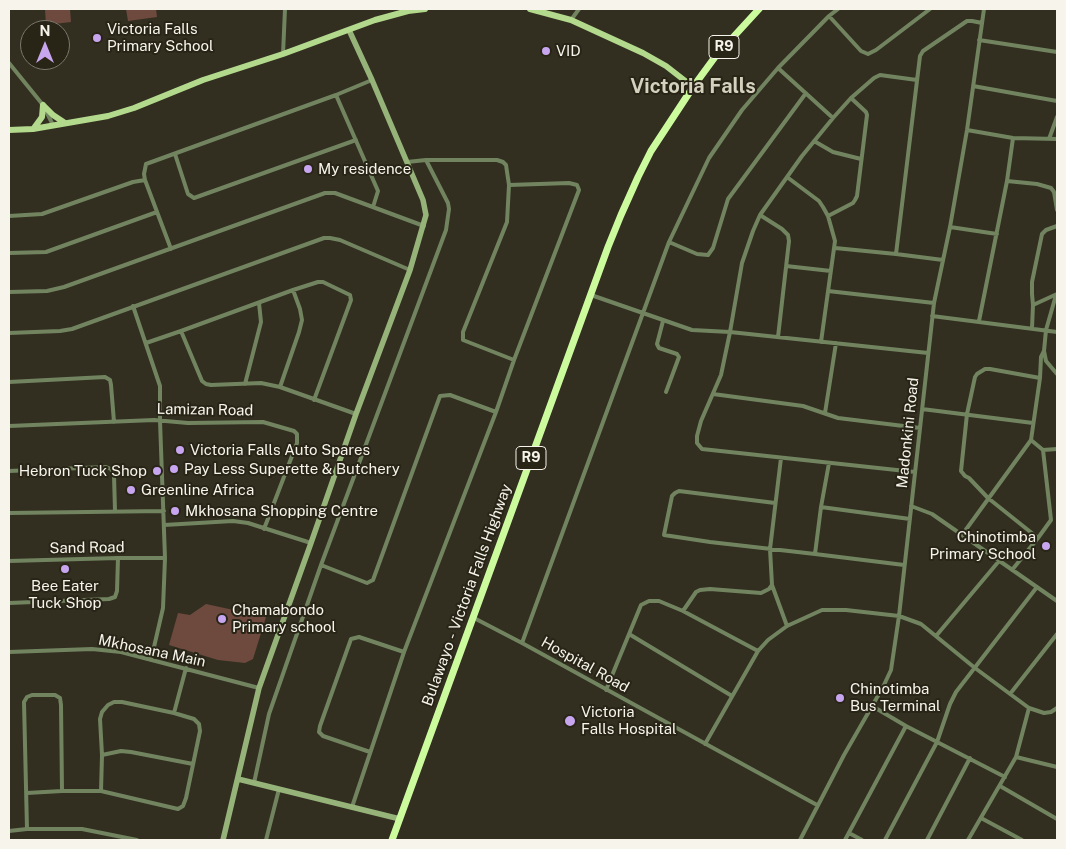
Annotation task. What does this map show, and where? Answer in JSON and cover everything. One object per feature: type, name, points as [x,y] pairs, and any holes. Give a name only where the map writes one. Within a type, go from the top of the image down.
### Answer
[{"type":"highway","name":"R9","points":[[693,88],[715,57],[759,9]]},
{"type":"highway","name":"Bulawayo - Victoria Falls Highway","points":[[392,840],[590,295],[621,215],[651,151],[693,88]]},
{"type":"main road","points":[[9,130],[108,116],[134,108],[203,80],[283,54],[375,20],[413,10],[425,9]]},
{"type":"main road","points":[[530,9],[571,20],[643,53],[666,66],[693,88]]},
{"type":"main road","points":[[43,104],[65,123]]},
{"type":"main road","points":[[33,128],[42,117],[43,104]]},
{"type":"street","points":[[283,54],[285,9]]},
{"type":"street","points":[[571,20],[580,9]]},
{"type":"street","points":[[522,643],[668,242],[709,158],[742,110],[778,68],[838,9]]},
{"type":"street","points":[[829,16],[861,51],[868,54],[930,9]]},
{"type":"street","name":"Madonkini Road","points":[[800,840],[817,805],[891,670],[899,616],[932,316],[968,130],[984,9]]},
{"type":"street","points":[[896,254],[920,56],[923,51],[967,21],[982,23]]},
{"type":"street","points":[[223,840],[259,688],[356,414],[410,270],[426,215],[426,207],[408,162],[349,30]]},
{"type":"street","points":[[979,40],[1057,52]]},
{"type":"street","points":[[9,63],[43,104],[53,125]]},
{"type":"street","points":[[778,68],[832,118]]},
{"type":"street","points":[[915,472],[702,449],[698,444],[698,436],[701,421],[721,375],[742,263],[760,215],[832,118],[874,78],[880,75],[917,80]]},
{"type":"street","points":[[172,249],[145,180],[146,164],[336,95],[372,80]]},
{"type":"street","points":[[973,86],[1057,101]]},
{"type":"street","points":[[668,242],[697,254],[708,255],[713,248],[728,199],[806,93]]},
{"type":"street","points":[[336,95],[378,191],[373,207]]},
{"type":"street","points":[[828,216],[855,200],[858,193],[867,113],[851,98]]},
{"type":"street","points":[[1049,139],[1057,117]]},
{"type":"street","points":[[968,130],[1013,138],[1057,139]]},
{"type":"street","points":[[979,321],[1007,181],[1013,138]]},
{"type":"street","points":[[175,154],[188,194],[194,198],[356,140]]},
{"type":"street","points":[[814,141],[834,152],[861,159]]},
{"type":"street","points":[[408,162],[426,160],[497,160],[506,165],[509,185],[507,222],[463,332],[463,340],[514,360]]},
{"type":"street","points":[[254,783],[269,714],[321,565],[446,230],[448,203],[426,160]]},
{"type":"street","points":[[787,177],[819,201],[824,207],[835,241],[821,342]]},
{"type":"street","points":[[9,216],[42,214],[133,182],[145,180]]},
{"type":"street","points":[[1007,181],[1046,185],[1054,192],[1057,210]]},
{"type":"street","points":[[352,807],[404,652],[579,190],[577,185],[569,183],[509,185]]},
{"type":"street","points":[[9,292],[47,291],[64,288],[325,193],[335,193],[424,226]]},
{"type":"street","points":[[9,253],[46,252],[157,212]]},
{"type":"street","points":[[760,215],[782,229],[788,235],[789,241],[778,337]]},
{"type":"street","points":[[1032,328],[1034,305],[1032,282],[1042,234],[1046,230],[1057,226]]},
{"type":"street","points":[[950,227],[996,234]]},
{"type":"street","points":[[9,333],[72,329],[324,238],[340,240],[410,270]]},
{"type":"street","points":[[835,248],[943,260]]},
{"type":"street","points":[[786,266],[831,271]]},
{"type":"street","points":[[146,342],[292,290],[323,282],[347,293],[351,297],[314,400]]},
{"type":"street","points":[[280,387],[302,320],[300,309],[292,290]]},
{"type":"street","points":[[828,291],[934,303]]},
{"type":"street","points":[[590,295],[692,330],[730,332],[928,353]]},
{"type":"street","points":[[1034,305],[1057,295]]},
{"type":"street","points":[[1057,295],[1046,330],[1044,351],[1046,361],[1057,374]]},
{"type":"street","points":[[245,384],[261,322],[260,302]]},
{"type":"street","points":[[134,306],[160,386],[166,558],[163,603],[151,660]]},
{"type":"street","points":[[932,316],[1057,332]]},
{"type":"street","points":[[663,321],[657,344],[659,348],[677,354],[679,357],[666,392]]},
{"type":"street","points":[[181,331],[202,381],[212,385],[261,383],[280,387],[356,414]]},
{"type":"street","points":[[825,413],[836,343]]},
{"type":"street","points":[[962,535],[1032,440],[1041,357],[1044,351]]},
{"type":"street","points":[[1038,538],[988,498],[961,471],[967,414],[975,377],[981,371],[990,369],[1040,378]]},
{"type":"street","points":[[9,382],[105,377],[110,380],[111,385],[114,422]]},
{"type":"street","points":[[321,565],[367,583],[373,580],[440,396],[450,394],[496,412]]},
{"type":"street","points":[[713,394],[803,406],[838,418],[920,428]]},
{"type":"street","points":[[922,409],[1033,423]]},
{"type":"street","name":"Lamizan Road","points":[[9,426],[160,421],[188,423],[263,422],[294,431],[297,434],[297,443],[264,529]]},
{"type":"street","points":[[1012,570],[1051,520],[1043,450],[1032,440]]},
{"type":"street","points":[[1043,450],[1057,449]]},
{"type":"street","points":[[781,458],[770,549],[772,585],[787,626]]},
{"type":"street","points":[[815,554],[821,507],[830,463]]},
{"type":"street","points":[[9,470],[106,467],[111,469],[114,475],[115,511]]},
{"type":"street","points":[[775,504],[679,491],[675,493],[671,500],[664,535],[904,565]]},
{"type":"street","points":[[911,506],[932,514],[1057,601]]},
{"type":"street","points":[[821,507],[910,519]]},
{"type":"street","points":[[9,513],[164,511]]},
{"type":"street","points":[[164,525],[233,521],[248,523],[311,543]]},
{"type":"street","points":[[9,603],[109,599],[115,597],[117,591],[118,558]]},
{"type":"street","name":"Sand Road","points":[[9,561],[166,558]]},
{"type":"street","points":[[936,636],[999,561]]},
{"type":"street","points":[[683,611],[696,592],[700,590],[761,593],[772,585]]},
{"type":"street","points":[[885,840],[937,742],[956,692],[1037,587]]},
{"type":"street","points":[[606,690],[641,605],[645,602],[659,601],[683,611],[758,651]]},
{"type":"street","points":[[705,744],[758,651],[768,640],[787,626],[822,610],[846,610],[899,616],[921,624],[975,668],[1029,708],[1044,713],[1051,712],[1057,708]]},
{"type":"street","name":"Hospital Road","points":[[474,618],[817,805]]},
{"type":"street","points":[[629,634],[732,696]]},
{"type":"street","points":[[1010,694],[1057,634]]},
{"type":"street","points":[[370,752],[323,736],[319,732],[320,726],[351,639],[360,637],[404,652]]},
{"type":"street","name":"Mkhosana Main","points":[[9,652],[92,649],[121,652],[259,688]]},
{"type":"street","points":[[174,713],[186,668]]},
{"type":"street","points":[[27,829],[24,702],[27,697],[32,695],[55,695],[60,698],[62,791]]},
{"type":"street","points":[[27,793],[101,791],[178,809],[183,806],[186,798],[200,731],[199,724],[194,718],[122,702],[114,702],[108,705],[102,712],[100,719],[101,791]]},
{"type":"street","points":[[872,706],[906,726],[1005,776]]},
{"type":"street","points":[[968,840],[1016,757],[1029,708]]},
{"type":"street","points":[[845,840],[906,726]]},
{"type":"street","points":[[102,755],[121,751],[193,764]]},
{"type":"street","points":[[1016,757],[1057,767]]},
{"type":"street","points":[[927,840],[970,758]]},
{"type":"street","points":[[238,779],[400,819]]},
{"type":"street","points":[[1000,786],[1057,819]]},
{"type":"street","points":[[266,840],[279,789]]},
{"type":"street","points":[[981,818],[1022,840]]},
{"type":"street","points":[[9,830],[82,830],[121,839],[137,840]]},
{"type":"street","points":[[849,833],[862,840]]},
{"type":"shaded area","points":[[45,9],[70,9],[71,22],[70,20],[46,20]]},
{"type":"shaded area","points":[[126,9],[156,9],[157,17],[128,21]]},
{"type":"shaded area","points":[[206,604],[266,617],[253,659],[245,663],[218,660],[169,645],[178,613],[190,615]]},
{"type":"place","name":"Victoria Falls Primary School","points":[[97,38]]},
{"type":"place","name":"VID","points":[[546,51]]},
{"type":"place","name":"My residence","points":[[308,169]]},
{"type":"place","name":"Victoria Falls Auto Spares","points":[[180,450]]},
{"type":"place","name":"Pay Less Superette & Butchery","points":[[174,469]]},
{"type":"place","name":"Hebron Tuck Shop","points":[[157,471]]},
{"type":"place","name":"Greenline Africa","points":[[131,490]]},
{"type":"place","name":"Mkhosana Shopping Centre","points":[[175,511]]},
{"type":"place","name":"Chinotimba Primary School","points":[[1046,546]]},
{"type":"place","name":"Bee Eater Tuck Shop","points":[[65,569]]},
{"type":"place","name":"Chamabondo Primary school","points":[[222,619]]},
{"type":"place","name":"Chinotimba Bus Terminal","points":[[840,698]]},
{"type":"place","name":"Victoria Falls Hospital","points":[[570,721]]},
{"type":"district","name":"Victoria Falls","points":[[693,87]]}]
